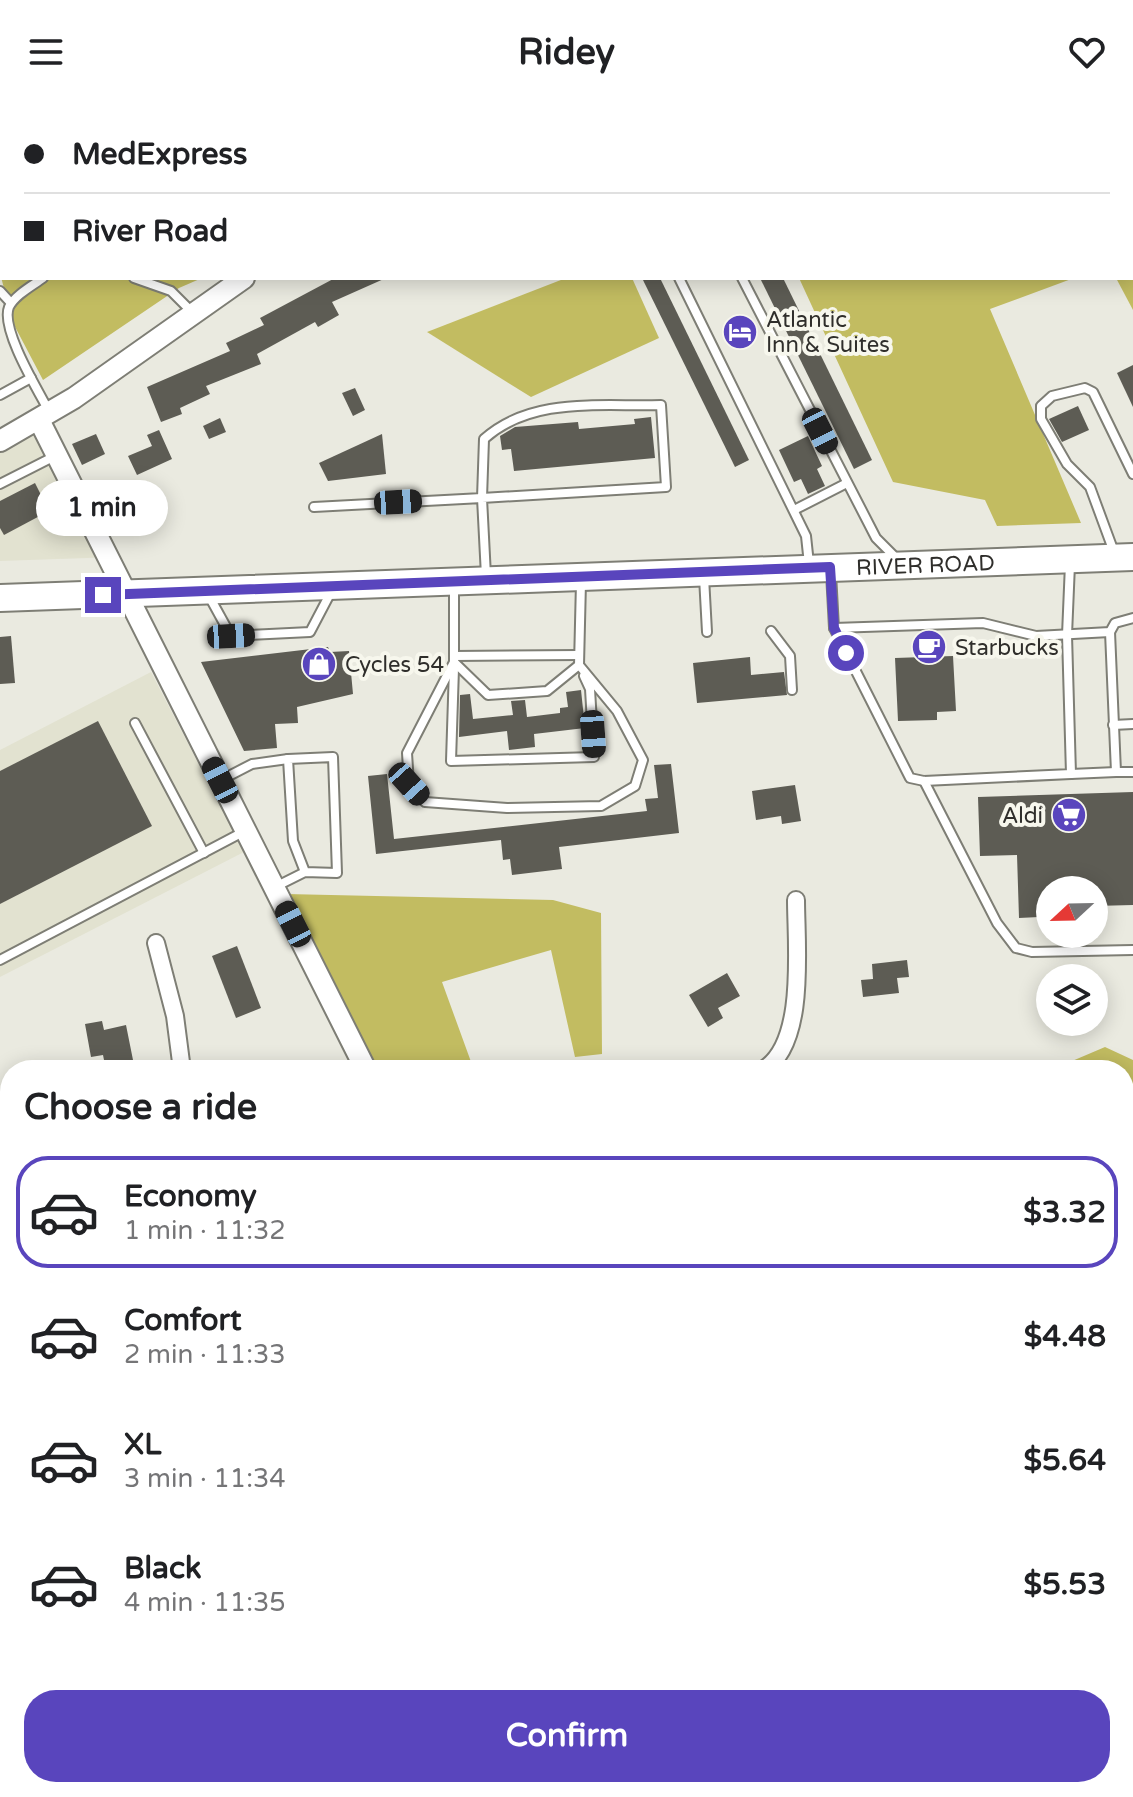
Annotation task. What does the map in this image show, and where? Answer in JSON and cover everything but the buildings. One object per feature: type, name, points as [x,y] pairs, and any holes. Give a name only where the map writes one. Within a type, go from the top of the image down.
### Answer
[{"type":"highway","name":"RIVER ROAD","points":[[0,598],[1124,557]]},
{"type":"street","points":[[0,441],[44,417],[241,280]]},
{"type":"street","points":[[44,417],[56,455],[130,595],[361,1060]]},
{"type":"street","points":[[771,1060],[787,1040],[795,1005],[796,900]]},
{"type":"street","points":[[156,943],[175,1016],[181,1060]]},
{"type":"lane","points":[[40,280],[11,303],[7,315],[10,331],[44,417]]},
{"type":"lane","points":[[140,280],[171,291],[194,314]]},
{"type":"lane","points":[[680,280],[794,510],[820,568],[834,628],[910,778],[924,781],[1133,772]]},
{"type":"lane","points":[[743,280],[876,538],[902,565]]},
{"type":"lane","points":[[0,291],[11,303]]},
{"type":"lane","points":[[0,395],[31,378]]},
{"type":"lane","points":[[1124,557],[1090,487],[1067,464],[1041,419],[1041,406],[1052,396],[1085,388],[1093,392],[1133,474]]},
{"type":"lane","points":[[314,507],[482,498],[666,487],[661,405],[537,409],[514,418],[484,439],[482,498],[487,580]]},
{"type":"lane","points":[[0,484],[56,455]]},
{"type":"lane","points":[[794,510],[847,483]]},
{"type":"lane","points":[[1071,559],[1067,635],[1071,774]]},
{"type":"lane","points":[[704,573],[707,632]]},
{"type":"lane","points":[[454,582],[451,761],[594,757],[590,689],[579,660],[581,577]]},
{"type":"lane","points":[[207,592],[231,636],[310,632],[334,586]]},
{"type":"lane","points":[[1116,772],[1110,632],[1115,623],[1133,618]]},
{"type":"lane","points":[[834,628],[983,623],[1036,636],[1110,632]]},
{"type":"lane","points":[[771,631],[790,656],[792,690]]},
{"type":"lane","points":[[454,659],[579,660]]},
{"type":"lane","points":[[454,659],[488,695],[547,691],[579,660]]},
{"type":"lane","points":[[454,659],[407,753],[409,784],[425,802],[507,808],[601,806],[635,786],[643,760],[617,711],[579,660]]},
{"type":"lane","points":[[135,723],[204,853]]},
{"type":"lane","points":[[1113,725],[1133,724]]},
{"type":"lane","points":[[220,780],[252,764],[333,757],[337,873],[305,872],[274,887]]},
{"type":"lane","points":[[288,759],[293,841],[305,872]]},
{"type":"lane","points":[[924,781],[997,923],[1016,948],[1032,952],[1133,950]]},
{"type":"lane","points":[[0,960],[246,831]]},
{"type":"shaded area","points":[[2,280],[197,280],[179,288],[43,380],[13,323]]},
{"type":"shaded area","points":[[561,280],[633,280],[659,338],[531,397],[427,332]]},
{"type":"shaded area","points":[[800,280],[1069,280],[990,309],[1081,523],[997,526],[985,500],[893,482]]},
{"type":"shaded area","points":[[1117,280],[1133,280],[1133,310]]},
{"type":"shaded area","points":[[45,415],[116,557],[0,561],[0,439]]},
{"type":"shaded area","points":[[151,672],[244,852],[0,977],[0,750]]},
{"type":"shaded area","points":[[286,894],[553,900],[601,913],[602,1054],[575,1057],[551,950],[442,982],[470,1060],[373,1060]]},
{"type":"shaded area","points":[[1105,1047],[1133,1060],[1074,1060]]},
{"type":"place","name":"Atlantic Inn & Suites","points":[[740,332]]},
{"type":"place","name":"Starbucks","points":[[929,647]]},
{"type":"place","name":"Cycles 54","points":[[319,664]]},
{"type":"place","name":"Aldi","points":[[1069,815]]},
{"type":"route","points":[[103,595],[830,567],[834,628],[846,653]]}]
